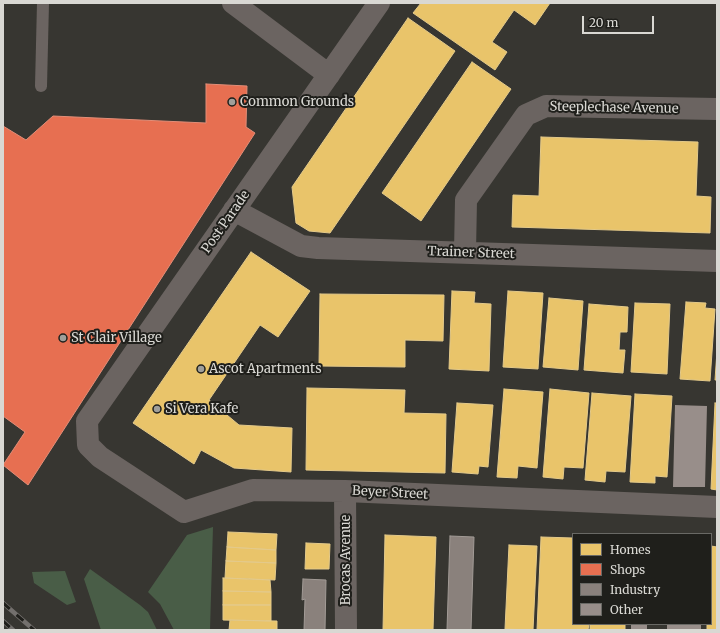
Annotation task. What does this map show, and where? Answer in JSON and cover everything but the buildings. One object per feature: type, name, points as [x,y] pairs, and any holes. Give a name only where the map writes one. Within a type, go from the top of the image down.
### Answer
[{"type":"street","points":[[233,3],[329,75]]},
{"type":"street","name":"Post Parade","points":[[88,445],[87,421],[379,3]]},
{"type":"street","name":"Steeplechase Avenue","points":[[465,252],[466,200],[526,115],[546,106],[717,109]]},
{"type":"street","name":"Trainer Street","points":[[234,210],[301,246],[318,248],[717,261]]},
{"type":"street","name":"Beyer Street","points":[[88,445],[100,457],[184,512],[253,490],[345,491],[717,507]]},
{"type":"street","name":"Brocas Avenue","points":[[345,491],[346,630]]},
{"type":"lane","points":[[41,86],[44,3]]},
{"type":"green space","points":[[213,527],[210,630],[174,630],[160,604],[148,592],[187,535]]},
{"type":"green space","points":[[90,569],[148,612],[157,630],[101,630],[84,579]]},
{"type":"green space","points":[[65,571],[76,602],[67,605],[34,583],[32,572]]},
{"type":"railway","points":[[3,603],[34,630]]},
{"type":"railway","points":[[3,621],[13,630]]},
{"type":"place","name":"Common Grounds","points":[[232,102]]},
{"type":"place","name":"St Clair Village","points":[[63,338]]},
{"type":"place","name":"Ascot Apartments","points":[[201,369]]},
{"type":"place","name":"Si Vera Kafe","points":[[157,409]]}]
